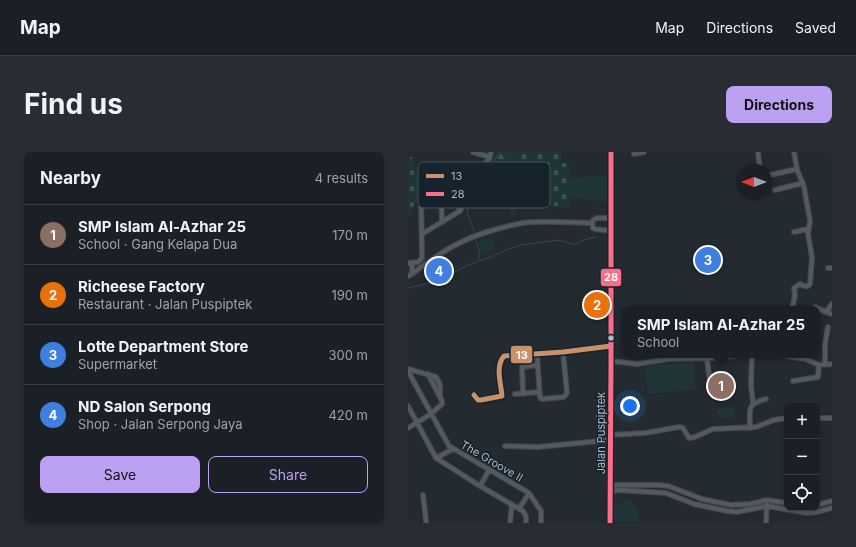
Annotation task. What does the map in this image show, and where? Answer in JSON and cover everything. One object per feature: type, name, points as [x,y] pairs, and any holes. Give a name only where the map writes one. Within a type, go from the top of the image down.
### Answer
[{"type":"main road","name":"Jalan Puspiptek","points":[[610,523],[611,152]]},
{"type":"street","points":[[473,152],[490,157]]},
{"type":"street","points":[[486,162],[491,152]]},
{"type":"street","points":[[634,154],[644,152]]},
{"type":"street","points":[[758,152],[759,164]]},
{"type":"street","points":[[793,306],[795,296],[794,288],[800,284],[808,286],[810,284],[812,258],[808,229],[810,221],[803,183],[794,152]]},
{"type":"street","points":[[772,175],[798,169]]},
{"type":"street","points":[[775,190],[803,183]]},
{"type":"street","points":[[410,275],[410,263],[418,262],[422,258],[421,208]]},
{"type":"street","points":[[442,208],[442,222]]},
{"type":"street","points":[[458,208],[458,212]]},
{"type":"street","points":[[422,234],[458,212],[460,208]]},
{"type":"street","points":[[592,223],[593,220],[597,218],[611,218]]},
{"type":"street","points":[[410,275],[440,253],[460,242],[497,229],[515,224],[534,222],[592,223]]},
{"type":"street","points":[[592,223],[593,228],[595,229],[611,231]]},
{"type":"street","points":[[794,232],[808,229]]},
{"type":"street","points":[[826,312],[832,304]]},
{"type":"street","points":[[820,309],[832,314]]},
{"type":"street","points":[[825,364],[825,344],[828,326]]},
{"type":"street","points":[[474,395],[479,400],[502,397],[500,363],[503,357],[611,346]]},
{"type":"street","points":[[537,354],[540,397],[542,399],[565,396],[567,393],[563,352]]},
{"type":"street","points":[[611,361],[637,364],[683,358]]},
{"type":"street","points":[[707,358],[711,390],[713,393],[719,393]]},
{"type":"street","points":[[750,428],[750,409],[753,403],[751,384],[752,358]]},
{"type":"street","points":[[799,358],[818,364],[832,364]]},
{"type":"street","points":[[793,381],[818,377],[818,364]]},
{"type":"street","points":[[523,394],[522,367],[538,365]]},
{"type":"street","points":[[408,370],[428,374],[442,404],[431,414],[408,428]]},
{"type":"street","name":"The Groove II","points":[[408,370],[449,446],[529,493],[541,511],[541,523]]},
{"type":"street","points":[[515,394],[540,392]]},
{"type":"street","points":[[753,403],[766,399]]},
{"type":"street","points":[[408,406],[436,458],[523,511],[526,516],[526,523]]},
{"type":"street","points":[[505,446],[538,447],[610,438],[679,427],[683,428],[689,438],[696,437],[713,429],[729,427],[750,428],[774,420],[784,418]]},
{"type":"street","points":[[820,418],[832,418]]},
{"type":"street","points":[[436,458],[453,449]]},
{"type":"street","points":[[480,486],[489,470]]},
{"type":"street","points":[[610,482],[614,485],[668,486],[702,499],[731,505],[750,504],[768,500],[784,503]]},
{"type":"street","points":[[610,495],[612,492],[616,491],[658,492],[671,494],[700,505],[737,512],[767,506],[806,513],[832,508]]},
{"type":"street","points":[[519,509],[529,493]]},
{"type":"street","points":[[423,495],[426,523]]},
{"type":"street","points":[[700,505],[702,499]]},
{"type":"street","points":[[766,523],[768,500]]},
{"type":"street","points":[[820,504],[832,501]]},
{"type":"street","points":[[510,523],[512,504]]},
{"type":"green space","points":[[497,152],[517,152],[518,162],[492,162]]},
{"type":"green space","points":[[517,152],[561,152],[561,163],[569,163],[569,208],[550,206],[550,162],[518,162]]},
{"type":"green space","points":[[412,157],[418,179],[418,198],[408,218],[408,158]]},
{"type":"green space","points":[[608,175],[607,202],[570,197],[569,178]]},
{"type":"green space","points":[[510,208],[519,208],[511,219]]},
{"type":"green space","points":[[492,238],[495,249],[482,252],[479,241]]},
{"type":"green space","points":[[693,362],[696,389],[648,394],[645,366]]},
{"type":"green space","points":[[734,407],[735,417],[718,419],[717,409]]},
{"type":"green space","points":[[631,500],[641,521],[610,522],[613,505]]},
{"type":"waterway","points":[[493,162],[500,152]]},
{"type":"waterway","points":[[468,208],[467,212],[474,231]]},
{"type":"waterway","points":[[408,288],[435,282],[468,265],[521,245],[558,240],[577,244],[583,240],[597,237]]},
{"type":"waterway","points":[[476,241],[480,253],[478,260]]},
{"type":"transit line","name":"28","points":[[610,523],[611,152]]},
{"type":"transit line","name":"13","points":[[474,395],[478,400],[502,396],[499,370],[501,360],[504,356],[563,352],[611,346]]},
{"type":"place","name":"Lotte Department Store","points":[[708,260]]},
{"type":"place","name":"ND Salon Serpong","points":[[439,271]]},
{"type":"place","name":"Richeese Factory","points":[[597,305]]},
{"type":"place","name":"SMP Islam Al-Azhar 25","points":[[721,386]]}]
